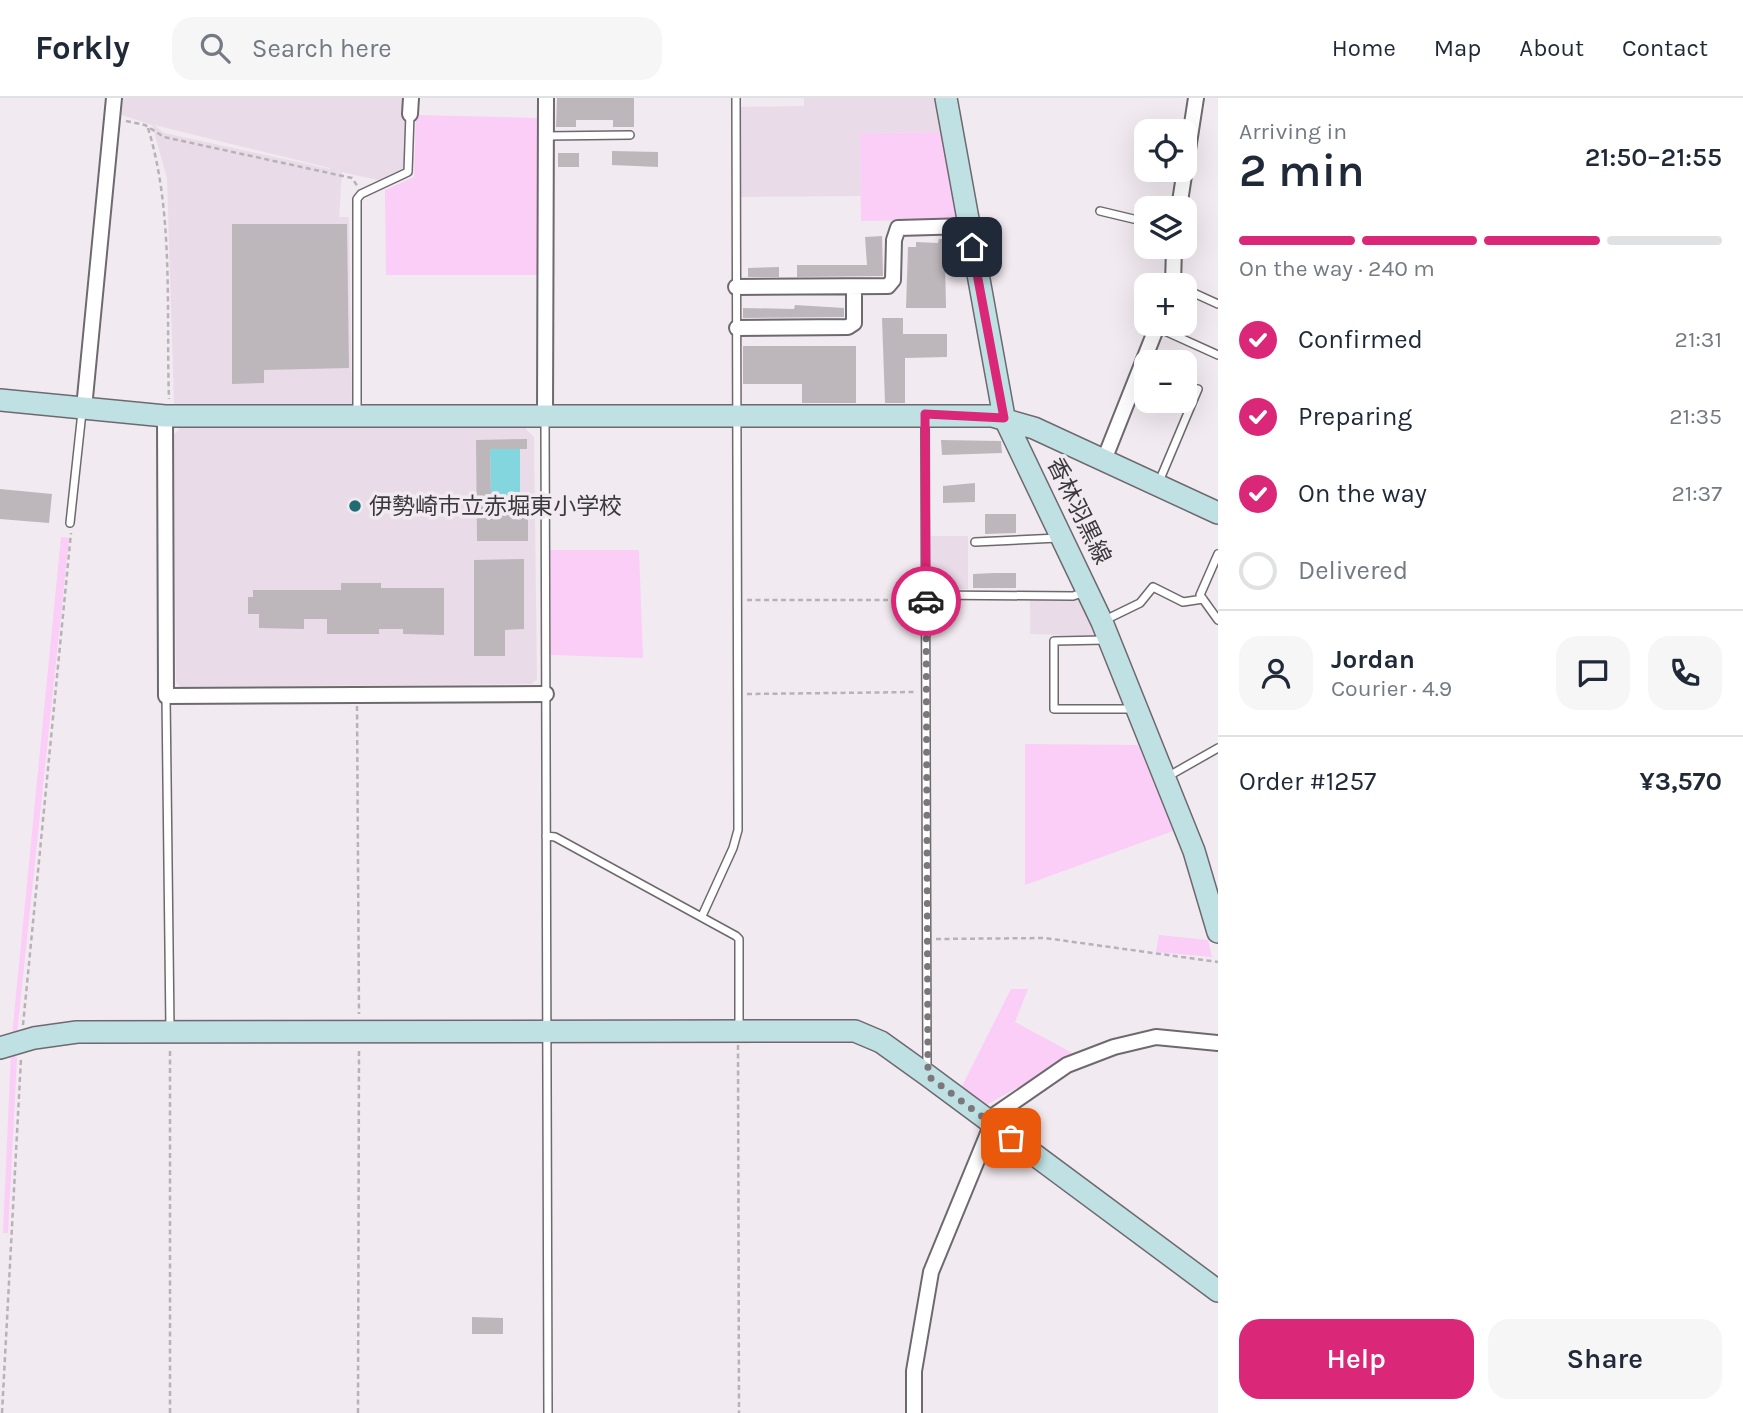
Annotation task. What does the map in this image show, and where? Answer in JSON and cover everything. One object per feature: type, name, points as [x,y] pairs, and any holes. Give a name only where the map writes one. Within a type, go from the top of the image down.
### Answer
[{"type":"street","points":[[84,408],[114,98]]},
{"type":"street","points":[[410,114],[411,98]]},
{"type":"street","points":[[545,416],[546,98]]},
{"type":"street","name":"香林羽黒線","points":[[946,98],[1004,418],[1088,591],[1138,708],[1194,851],[1218,932]]},
{"type":"street","points":[[1181,196],[1196,98]]},
{"type":"street","points":[[736,287],[888,286],[892,283],[894,240],[898,228],[968,226]]},
{"type":"street","points":[[737,328],[852,326],[854,286]]},
{"type":"street","points":[[1104,460],[1153,336]]},
{"type":"street","points":[[0,400],[165,416],[925,414],[1004,418],[1104,460],[1218,513]]},
{"type":"street","points":[[165,416],[166,696],[546,694]]},
{"type":"street","points":[[0,1048],[22,1041],[77,1032],[855,1031],[881,1042],[1218,1291]]},
{"type":"street","points":[[914,1413],[914,1371],[931,1272],[991,1123],[1008,1104],[1067,1065],[1114,1047],[1156,1037],[1218,1043]]},
{"type":"lane","points":[[702,916],[733,848],[738,830],[736,98]]},
{"type":"lane","points":[[357,416],[356,208],[361,194],[408,172],[410,114]]},
{"type":"lane","points":[[546,136],[630,135]]},
{"type":"lane","points":[[1100,211],[1134,219]]},
{"type":"lane","points":[[1197,295],[1218,304]]},
{"type":"lane","points":[[1178,336],[1218,355]]},
{"type":"lane","points":[[1157,485],[1198,389]]},
{"type":"lane","points":[[70,523],[80,418],[84,408]]},
{"type":"lane","points":[[925,414],[928,1076]]},
{"type":"lane","points":[[545,416],[548,1413]]},
{"type":"lane","points":[[975,542],[1049,540],[1062,536]]},
{"type":"lane","points":[[1218,554],[1201,589],[1203,599],[1218,620]]},
{"type":"lane","points":[[1138,708],[1125,711],[1054,709],[1054,641],[1105,631],[1140,603],[1153,587],[1183,602],[1203,599]]},
{"type":"lane","points":[[926,597],[1073,596],[1088,591]]},
{"type":"lane","points":[[166,696],[170,1033]]},
{"type":"lane","points":[[1166,777],[1218,748]]},
{"type":"lane","points":[[546,836],[555,837],[702,916],[738,939],[738,1030]]},
{"type":"path","points":[[112,119],[148,128],[164,137],[352,178],[361,194]]},
{"type":"path","points":[[148,128],[157,158],[164,210],[169,401],[165,416]]},
{"type":"path","points":[[2,1413],[22,1041],[70,557],[70,523]]},
{"type":"path","points":[[736,600],[926,597]]},
{"type":"path","points":[[737,694],[926,692]]},
{"type":"path","points":[[357,694],[358,1413]]},
{"type":"path","points":[[927,940],[1045,938],[1218,962]]},
{"type":"path","points":[[738,1030],[739,1413]]},
{"type":"path","points":[[170,1033],[170,1413]]},
{"type":"shaded area","points":[[117,98],[407,98],[404,172],[382,181],[342,172],[339,217],[349,217],[352,406],[180,410],[174,404],[167,178],[152,125],[116,113]],"holes":[[[154,125],[330,168],[164,133]]]},
{"type":"shaded area","points":[[804,98],[934,98],[941,132],[860,133],[861,196],[738,197],[738,107],[804,106]]},
{"type":"shaded area","points":[[416,115],[538,118],[540,275],[386,275],[385,190],[414,177]]},
{"type":"shaded area","points":[[941,132],[958,219],[861,221],[860,133]]},
{"type":"shaded area","name":"伊勢崎市立赤堀東小学校","points":[[181,427],[524,427],[534,437],[537,679],[531,684],[180,687],[176,682],[174,434]]},
{"type":"shaded area","points":[[931,536],[968,536],[968,589],[936,589],[931,583]]},
{"type":"shaded area","points":[[61,537],[69,538],[17,1034],[12,1036]]},
{"type":"shaded area","points":[[550,550],[639,550],[643,658],[551,655]]},
{"type":"shaded area","points":[[1030,599],[1079,600],[1095,636],[1030,634]]},
{"type":"shaded area","points":[[1025,744],[1138,745],[1173,831],[1025,885]]},
{"type":"shaded area","points":[[1159,935],[1208,940],[1212,957],[1156,952]]},
{"type":"shaded area","points":[[1011,989],[1028,989],[1015,1022],[1076,1055],[979,1109],[959,1092]]},
{"type":"shaded area","points":[[11,1052],[17,1058],[8,1233],[3,1233]]},
{"type":"water","points":[[490,449],[520,449],[520,497],[491,497]]},
{"type":"building","points":[[557,98],[634,98],[634,127],[613,127],[613,120],[576,120],[576,127],[556,127]]},
{"type":"building","points":[[612,151],[658,152],[658,167],[612,165]]},
{"type":"building","points":[[558,153],[579,153],[579,167],[558,167]]},
{"type":"building","points":[[232,224],[347,224],[349,368],[264,370],[264,383],[232,384]]},
{"type":"building","points":[[882,236],[883,276],[797,277],[797,265],[867,265],[865,237]]},
{"type":"building","points":[[939,239],[954,239],[953,259],[945,259],[946,308],[906,308],[908,247],[916,247],[916,242],[938,243]]},
{"type":"building","points":[[779,267],[779,277],[748,277],[748,268]]},
{"type":"building","points":[[795,305],[844,308],[844,317],[743,318],[743,308],[794,309]]},
{"type":"building","points":[[882,318],[903,318],[903,334],[947,334],[947,357],[905,358],[905,403],[885,403]]},
{"type":"building","points":[[743,346],[856,346],[856,403],[802,403],[802,384],[743,384]]},
{"type":"building","points":[[527,439],[527,449],[490,449],[491,497],[528,497],[528,541],[477,541],[476,440]]},
{"type":"building","points":[[941,440],[1001,441],[1002,453],[942,455]]},
{"type":"building","points":[[975,483],[975,502],[943,503],[943,486]]},
{"type":"building","points":[[0,489],[52,494],[49,523],[0,519]]},
{"type":"building","points":[[985,514],[1016,514],[1016,533],[985,534]]},
{"type":"building","points":[[524,559],[524,629],[505,630],[505,656],[474,656],[474,560]]},
{"type":"building","points":[[1016,573],[1016,588],[973,588],[973,574]]},
{"type":"building","points":[[341,583],[381,583],[381,588],[444,588],[444,635],[403,634],[403,629],[379,629],[379,634],[327,634],[327,619],[304,619],[304,629],[259,628],[259,614],[248,614],[248,597],[253,597],[253,590],[341,590]]},
{"type":"building","points":[[472,1317],[503,1318],[503,1334],[472,1334]]},
{"type":"way so far","points":[[926,601],[928,1076],[1011,1138]]},
{"type":"place","name":"伊勢崎市立赤堀東小学校","points":[[355,506]]},
{"type":"route","points":[[926,601],[925,414],[1004,418],[972,247]]}]
